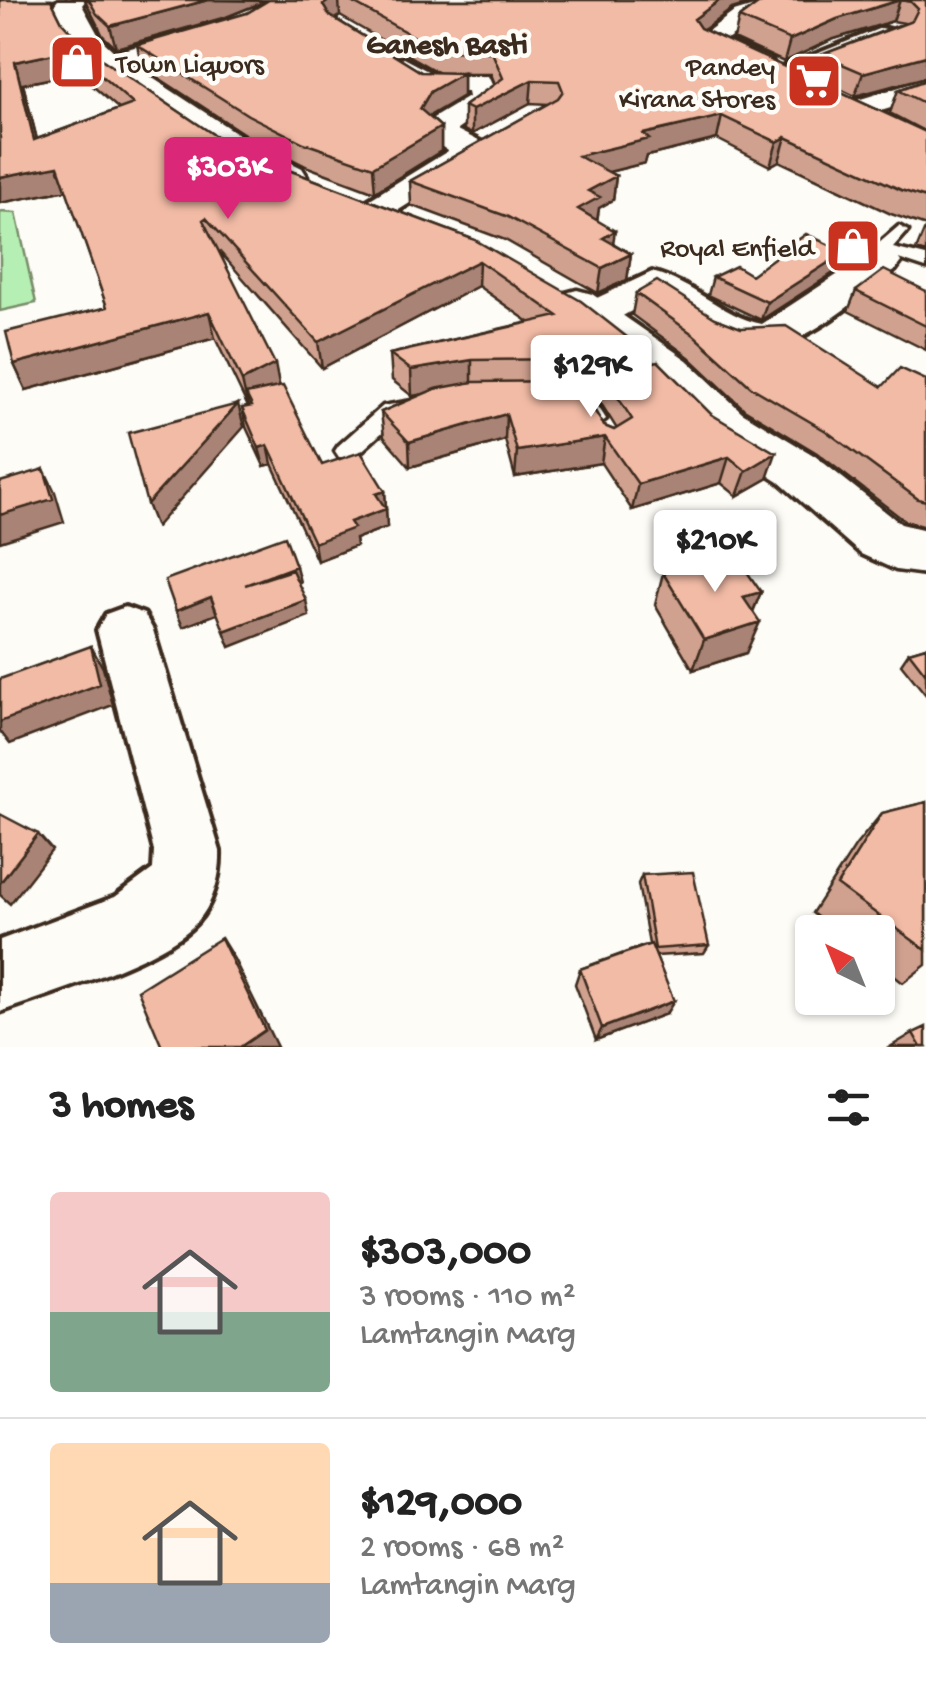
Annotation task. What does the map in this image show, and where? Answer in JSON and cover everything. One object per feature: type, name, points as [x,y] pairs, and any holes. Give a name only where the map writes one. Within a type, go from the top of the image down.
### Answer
[{"type":"street","points":[[72,0],[68,5],[87,42],[108,63],[238,150],[347,200],[424,229]]},
{"type":"street","points":[[802,0],[743,17],[708,41],[896,132]]},
{"type":"street","points":[[108,63],[236,27]]},
{"type":"street","points":[[784,77],[842,50],[894,33]]},
{"type":"street","points":[[347,200],[486,143],[440,134],[444,125],[484,100],[478,82],[434,86],[382,53]]},
{"type":"street","points":[[852,112],[926,88]]},
{"type":"street","points":[[596,314],[652,284],[688,301],[728,330],[766,337],[790,326],[891,249]]},
{"type":"street","points":[[536,279],[596,314],[670,371],[724,424],[797,469],[881,539],[896,548],[926,552]]},
{"type":"street","points":[[0,976],[110,933],[170,902],[188,873],[182,832],[125,630]]},
{"type":"lane","points":[[891,249],[926,262]]},
{"type":"lane","points":[[611,444],[569,398],[670,371]]},
{"type":"lane","points":[[347,450],[391,412],[440,403]]},
{"type":"green space","points":[[0,212],[16,213],[36,303],[0,311]]},
{"type":"building","points":[[0,0],[51,0],[62,22],[88,50],[217,137],[275,165],[475,240],[581,301],[637,345],[584,359],[472,360],[411,370],[390,354],[558,316],[479,261],[318,342],[206,218],[203,220],[275,364],[242,381],[209,312],[14,364],[6,332],[107,307],[58,166],[0,177]],"holes":[[[72,50],[133,104],[34,140],[15,62]]]},
{"type":"building","points":[[89,0],[208,0],[110,26]]},
{"type":"building","points":[[269,0],[330,0],[323,5],[329,15],[421,72],[463,73],[430,92],[420,109],[441,127],[373,167],[304,143],[248,115],[137,45],[247,13]]},
{"type":"building","points":[[348,0],[720,0],[694,19],[700,28],[926,132],[926,198],[786,137],[777,142],[722,116],[643,134],[649,139],[578,156],[616,176],[588,191],[600,197],[578,209],[615,231],[603,238],[631,254],[602,268],[506,216],[410,181],[558,98],[563,91],[559,81],[532,80],[472,110],[464,106],[503,78],[492,52],[440,51]]},
{"type":"building","points":[[773,0],[900,0],[837,19],[790,40],[739,18],[758,4]]},
{"type":"building","points":[[900,0],[926,0],[926,56],[863,73],[821,55],[912,21],[918,9],[911,2]]},
{"type":"building","points":[[926,80],[926,104],[898,90]]},
{"type":"building","points":[[806,234],[845,252],[767,302],[713,277],[736,266],[751,275]]},
{"type":"building","points":[[884,270],[926,291],[926,326],[856,291]]},
{"type":"building","points":[[657,281],[715,318],[741,328],[786,326],[882,387],[900,368],[926,380],[926,501],[826,431],[751,387],[694,335],[636,293]]},
{"type":"building","points":[[658,361],[711,414],[776,453],[746,471],[729,457],[638,484],[605,437],[517,451],[506,414],[409,442],[381,412],[435,389],[473,382],[576,381],[604,426],[614,430],[632,419],[604,376]]},
{"type":"building","points":[[283,386],[322,465],[361,452],[385,491],[376,494],[386,509],[350,522],[354,528],[314,543],[268,445],[259,448],[242,408],[252,406],[246,394]]},
{"type":"building","points":[[238,404],[147,504],[128,433]]},
{"type":"building","points":[[44,469],[53,499],[0,515],[0,482]]},
{"type":"building","points":[[285,536],[296,566],[245,585],[292,570],[306,600],[224,631],[211,597],[176,611],[165,580]]},
{"type":"building","points":[[734,553],[761,592],[743,597],[760,622],[704,640],[663,573]]},
{"type":"building","points":[[91,646],[100,684],[0,722],[0,679]]},
{"type":"building","points":[[926,647],[926,674],[909,652]]},
{"type":"building","points":[[926,802],[926,950],[895,927],[895,915],[878,915],[837,885],[882,813]]},
{"type":"building","points":[[0,814],[38,834],[0,883]]},
{"type":"building","points":[[693,872],[709,945],[655,949],[642,875]]},
{"type":"building","points":[[221,938],[265,1030],[240,1047],[162,1047],[138,990]]},
{"type":"building","points":[[651,944],[674,1001],[602,1028],[580,969]]},
{"type":"building","points":[[926,1027],[926,1047],[921,1047],[913,1033]]},
{"type":"place","name":"Town Liquors","points":[[77,62]]},
{"type":"place","name":"Pandey Kirana Stores","points":[[814,81]]},
{"type":"place","name":"Royal Enfield","points":[[853,246]]},
{"type":"district","name":"Ganesh Basti","points":[[447,43]]}]
